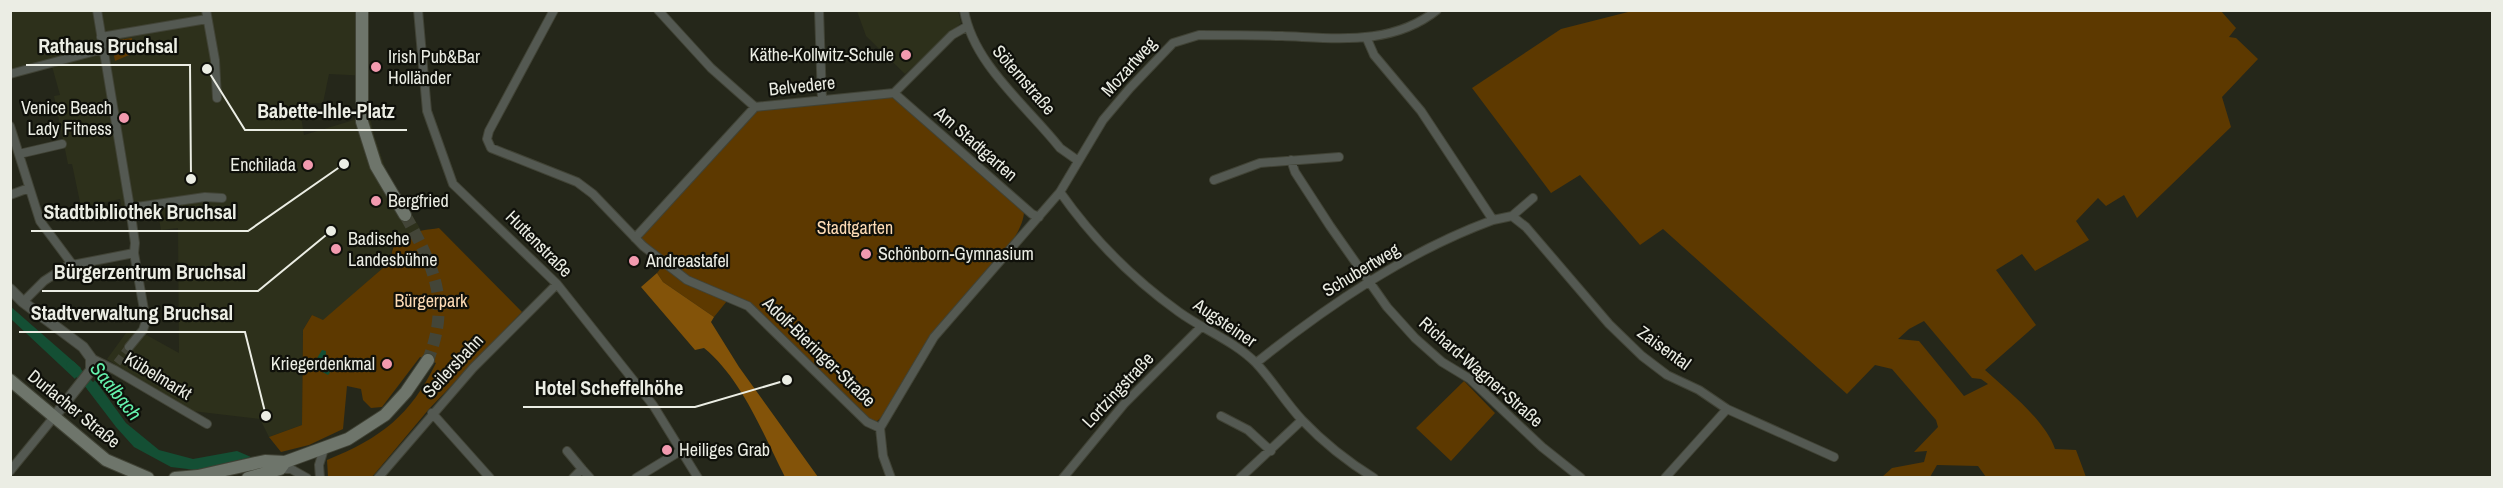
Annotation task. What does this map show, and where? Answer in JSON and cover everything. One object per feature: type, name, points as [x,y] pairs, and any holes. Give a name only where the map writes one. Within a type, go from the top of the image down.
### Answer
[{"type":"main road","points":[[362,10],[362,122],[376,166],[405,215]]},
{"type":"main road","points":[[175,477],[249,473],[281,468],[348,439],[385,415],[406,392],[428,360]]},
{"type":"main road","name":"Durlacher Straße","points":[[10,380],[106,460],[148,477]]},
{"type":"main road","points":[[249,473],[262,461],[281,468]]},
{"type":"street","points":[[97,10],[146,321],[143,330],[129,347]]},
{"type":"street","name":"Huttenstraße","points":[[417,10],[427,111],[453,183],[558,284],[653,405],[698,477]]},
{"type":"street","name":"Adolf-Bieringer-Straße","points":[[554,10],[489,131],[487,140],[491,148],[577,182],[593,194],[635,238],[687,280],[748,306],[858,414],[880,428],[883,456],[891,477]]},
{"type":"street","points":[[658,10],[711,68],[755,107]]},
{"type":"street","points":[[819,10],[822,100]]},
{"type":"street","name":"Söternstraße","points":[[964,10],[966,27],[975,47],[1060,148],[1077,160]]},
{"type":"street","name":"Mozartweg","points":[[880,428],[934,337],[1060,192],[1077,160],[1103,120],[1173,43],[1199,35],[1367,39],[1397,33],[1423,22],[1437,10]]},
{"type":"street","points":[[101,37],[207,15],[215,60],[218,98]]},
{"type":"street","points":[[894,93],[952,35],[966,27]]},
{"type":"street","points":[[1367,39],[1374,55],[1421,111],[1493,219],[1512,216],[1533,198]]},
{"type":"street","points":[[10,74],[103,49]]},
{"type":"street","name":"Belvedere","points":[[635,238],[755,107],[894,93]]},
{"type":"street","name":"Am Stadtgarten","points":[[894,93],[1032,214],[1039,217]]},
{"type":"street","points":[[10,126],[40,221],[72,264]]},
{"type":"street","points":[[19,154],[62,144]]},
{"type":"street","points":[[1214,180],[1260,163],[1340,157]]},
{"type":"street","name":"Richard-Wagner-Straße","points":[[1291,160],[1295,172],[1369,281],[1415,338],[1442,362],[1470,379],[1542,447],[1581,477]]},
{"type":"street","points":[[10,195],[29,188]]},
{"type":"street","name":"Augsteiner","points":[[1060,192],[1097,239],[1124,267],[1201,327],[1231,343],[1256,363],[1302,420],[1340,455],[1374,477]]},
{"type":"street","points":[[130,208],[205,197],[222,198]]},
{"type":"street","name":"Zaisental","points":[[1512,216],[1526,227],[1609,324],[1642,356],[1667,375],[1699,390],[1727,409],[1834,457]]},
{"type":"street","name":"Schubertweg","points":[[1256,363],[1369,281],[1445,240],[1493,219]]},
{"type":"street","points":[[23,302],[44,282],[72,264],[134,253]]},
{"type":"street","name":"Seilersbahn","points":[[378,477],[473,368],[558,284]]},
{"type":"street","points":[[10,289],[23,302],[83,347],[91,358],[91,370],[77,391],[10,471]]},
{"type":"street","name":"Lortzingstraße","points":[[1063,477],[1124,404],[1201,327]]},
{"type":"street","name":"Kübelmarkt","points":[[91,358],[115,366],[207,424]]},
{"type":"street","points":[[1665,477],[1727,409]]},
{"type":"street","points":[[432,413],[490,477]]},
{"type":"street","points":[[1221,416],[1248,430],[1271,451]]},
{"type":"street","points":[[1240,477],[1271,451],[1302,420]]},
{"type":"street","points":[[321,477],[319,465],[324,449]]},
{"type":"street","points":[[636,477],[682,450]]},
{"type":"street","points":[[567,452],[590,477]]},
{"type":"street","points":[[281,468],[307,477]]},
{"type":"street","points":[[573,477],[582,469]]},
{"type":"shaded area","points":[[11,11],[368,11],[369,76],[329,74],[323,103],[299,104],[304,135],[370,117],[387,173],[421,230],[401,236],[392,246],[391,261],[323,321],[312,315],[303,330],[302,425],[269,437],[260,419],[192,411],[107,359],[126,333],[143,333],[179,353],[178,228],[161,230],[157,208],[123,214],[120,199],[81,207],[72,164],[68,164],[54,96],[60,95],[50,59],[11,71]]},
{"type":"shaded area","name":"Käthe-Kollwitz-Schule","points":[[857,11],[958,11],[961,23],[905,74],[866,36]]},
{"type":"shaded area","points":[[657,273],[663,282],[714,317],[711,322],[739,367],[818,477],[785,477],[741,391],[730,375],[704,348],[695,350],[641,287]]},
{"type":"shaded area","points":[[10,306],[81,368],[75,379],[11,319]]},
{"type":"shaded area","points":[[322,350],[326,351],[325,366],[331,371],[328,375],[317,369],[316,360]]},
{"type":"shaded area","points":[[95,380],[126,423],[159,450],[193,459],[237,451],[251,457],[196,470],[171,467],[134,447],[116,427],[87,389]]},
{"type":"green space","points":[[1636,10],[2221,11],[2236,28],[2229,37],[2236,38],[2258,59],[2222,97],[2231,127],[2137,218],[2124,195],[2106,206],[2098,198],[2076,221],[2089,240],[2035,271],[2022,254],[1996,270],[2036,325],[1985,370],[2035,417],[2055,449],[2076,450],[2086,477],[1986,477],[1978,466],[1937,465],[1930,477],[1882,477],[1892,468],[1924,462],[1927,451],[1914,452],[1938,427],[1936,420],[1892,369],[1875,365],[1847,394],[1663,229],[1640,245],[1580,175],[1551,193],[1472,88],[1561,29]],"holes":[[[1924,321],[1972,378],[1981,379],[1988,384],[1964,396],[1919,341],[1898,339],[1909,329]]]},
{"type":"green space","points":[[132,38],[134,53],[115,61],[111,41]]},
{"type":"green space","name":"Stadtgarten","points":[[894,90],[1024,212],[1021,226],[1012,242],[932,337],[893,404],[876,422],[867,419],[731,296],[714,317],[663,282],[657,273],[665,263],[640,238],[756,110]]},
{"type":"green space","name":"Bürgerpark","points":[[439,228],[522,312],[429,409],[372,477],[328,477],[327,460],[363,443],[392,423],[416,397],[436,363],[420,357],[382,407],[371,408],[363,400],[361,389],[347,386],[343,429],[309,445],[281,452],[269,437],[302,425],[303,330],[312,315],[323,320],[391,261],[392,251],[400,238],[413,232]]},
{"type":"green space","points":[[1464,381],[1495,413],[1451,461],[1416,428]]},
{"type":"waterway","name":"Saalbach","points":[[71,365],[98,394]]},
{"type":"tunnel","points":[[405,215],[424,251],[436,285],[438,320],[428,360]]},
{"type":"tunnel","points":[[117,363],[129,347]]},
{"type":"place","name":"Käthe-Kollwitz-Schule","points":[[906,55]]},
{"type":"place","name":"Irish Pub&Bar Holländer","points":[[376,67]]},
{"type":"place","name":"Babette-Ihle-Platz","points":[[207,69]]},
{"type":"place","name":"Venice Beach Lady Fitness","points":[[124,118]]},
{"type":"place","name":"Stadtbibliothek Bruchsal","points":[[344,164]]},
{"type":"place","name":"Enchilada","points":[[308,165]]},
{"type":"place","name":"Rathaus Bruchsal","points":[[191,179]]},
{"type":"place","name":"Bergfried","points":[[376,201]]},
{"type":"place","name":"Bürgerzentrum Bruchsal","points":[[331,231]]},
{"type":"place","name":"Badische Landesbühne","points":[[336,249]]},
{"type":"place","name":"Schönborn-Gymnasium","points":[[866,254]]},
{"type":"place","name":"Andreastafel","points":[[634,261]]},
{"type":"place","name":"Kriegerdenkmal","points":[[387,364]]},
{"type":"place","name":"Hotel Scheffelhöhe","points":[[787,380]]},
{"type":"place","name":"Stadtverwaltung Bruchsal","points":[[266,416]]},
{"type":"place","name":"Heiliges Grab","points":[[667,450]]}]
